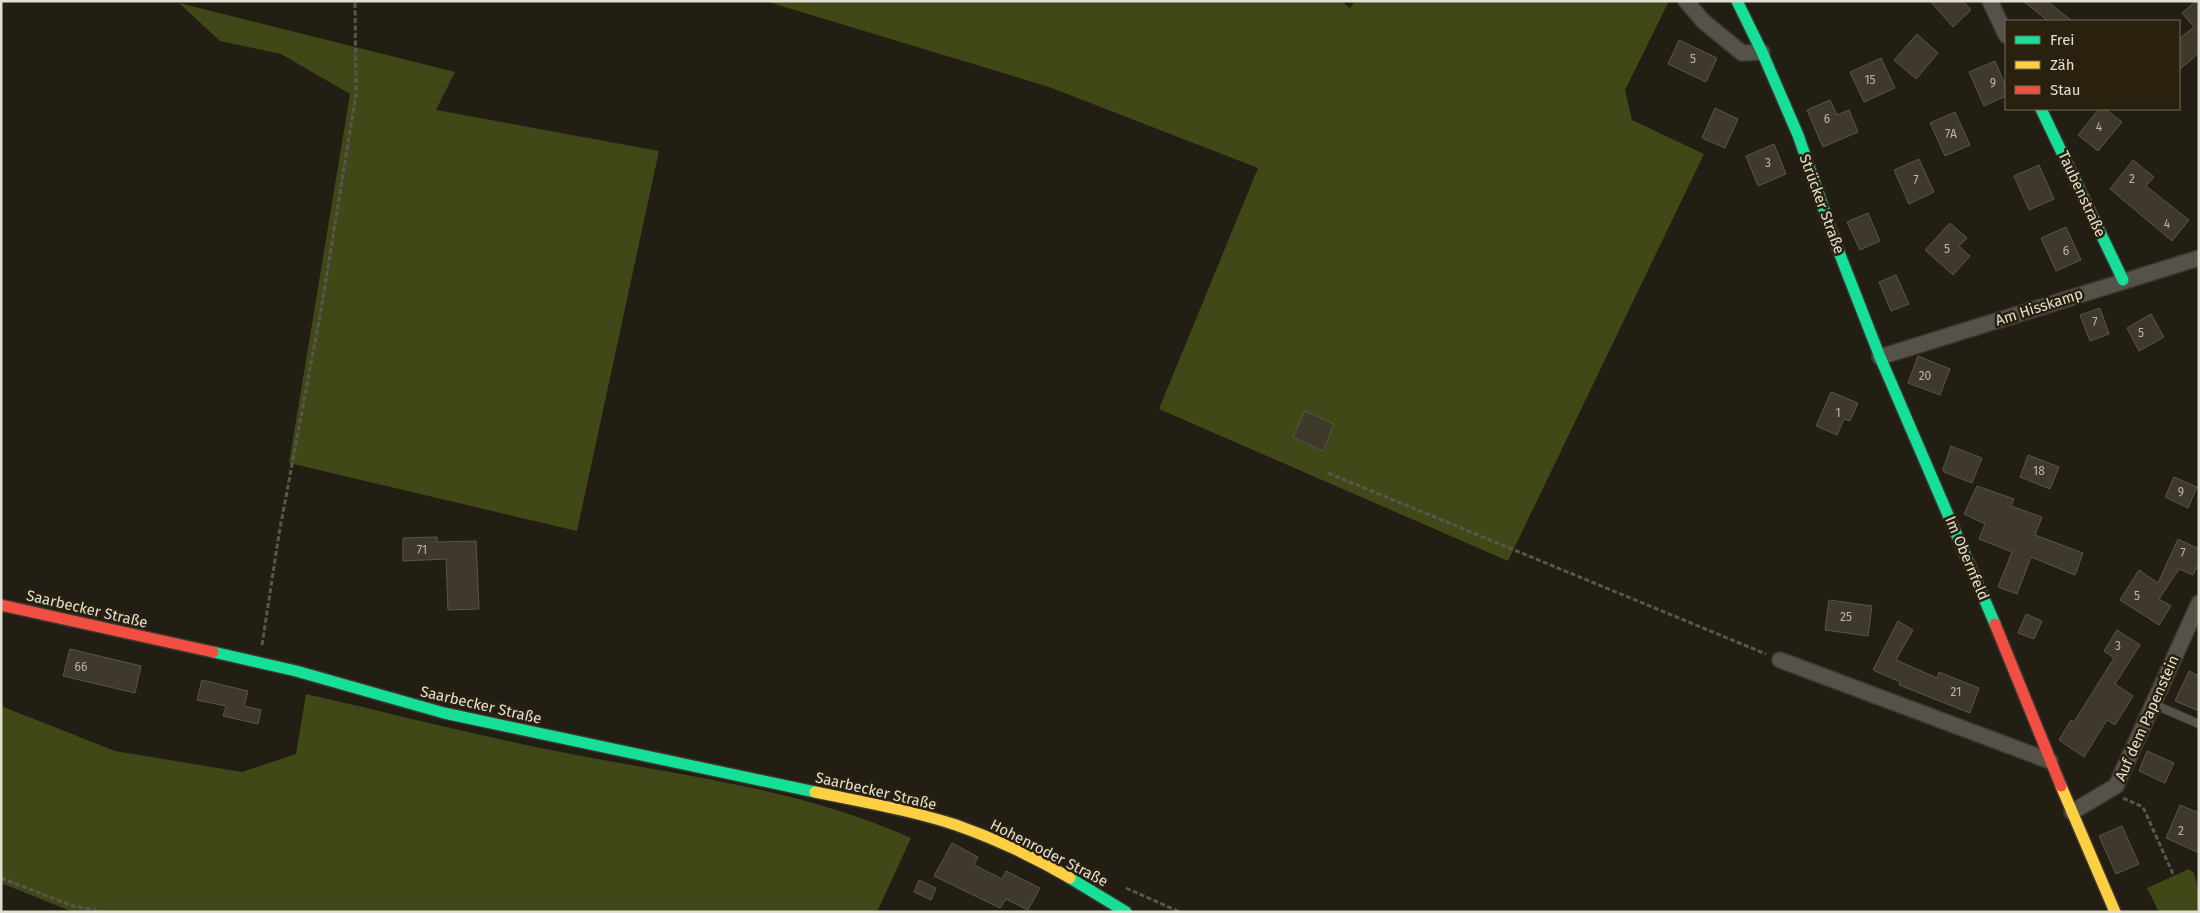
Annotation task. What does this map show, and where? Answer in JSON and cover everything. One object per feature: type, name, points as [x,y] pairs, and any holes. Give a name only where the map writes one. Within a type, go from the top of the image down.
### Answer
[{"type":"street","points":[[1686,1],[1703,21],[1742,53],[1762,52]]},
{"type":"street","name":"Strücker Straße","points":[[1737,1],[1762,52],[1798,135],[1837,247],[1880,357]]},
{"type":"street","points":[[1990,1],[2005,33]]},
{"type":"street","name":"Taubenstraße","points":[[2041,110],[2123,280]]},
{"type":"street","name":"Am Hisskamp","points":[[1880,357],[2123,280],[2199,258]]},
{"type":"street","name":"Im Obernfeld","points":[[1880,357],[1968,558],[2050,761],[2115,912]]},
{"type":"street","name":"Auf dem Papenstein","points":[[2072,812],[2116,786],[2199,603]]},
{"type":"street","name":"Saarbecker Straße","points":[[1,605],[259,663],[353,686],[444,713],[907,812],[955,825]]},
{"type":"street","points":[[1780,660],[2050,761]]},
{"type":"street","name":"Hohenroder Straße","points":[[955,825],[1013,848],[1065,875],[1126,912]]},
{"type":"lane","points":[[2153,704],[2199,724]]},
{"type":"path","points":[[259,663],[279,534],[321,310],[356,94],[355,1]]},
{"type":"path","points":[[1328,473],[1780,660]]},
{"type":"path","points":[[2108,791],[2142,807],[2174,876]]},
{"type":"path","points":[[1,878],[73,906],[105,912]]},
{"type":"green space","points":[[765,1],[1341,1],[1350,8],[1355,1],[1669,1],[1625,90],[1632,120],[1704,154],[1508,561],[1159,409],[1258,168],[1049,87]]},
{"type":"green space","points":[[179,3],[455,72],[436,110],[659,151],[577,531],[289,463],[350,94],[281,54],[220,41]]},
{"type":"green space","points":[[306,694],[471,733],[787,796],[871,822],[911,838],[877,912],[73,912],[1,883],[1,706],[115,751],[242,772],[296,754]]},
{"type":"green space","points":[[2189,869],[2194,873],[2199,894],[2197,912],[2159,912],[2147,888]]},
{"type":"building","points":[[1930,1],[1963,1],[1971,10],[1953,27]]},
{"type":"building","points":[[2023,1],[2047,1],[2071,20],[2047,20]]},
{"type":"building","points":[[2196,1],[2199,1],[2199,53],[2180,69],[2180,38],[2194,27],[2182,13]]},
{"type":"building","points":[[1917,34],[1938,53],[1916,79],[1894,60]]},
{"type":"building","points":[[1679,40],[1717,58],[1706,82],[1668,64]]},
{"type":"building","points":[[1881,58],[1895,88],[1864,102],[1850,72]]},
{"type":"building","points":[[1995,61],[2005,85],[2005,96],[1984,106],[1969,72]]},
{"type":"building","points":[[1830,100],[1837,115],[1849,110],[1858,132],[1823,147],[1807,110]]},
{"type":"building","points":[[1715,108],[1738,119],[1725,148],[1702,138]]},
{"type":"building","points":[[2098,110],[2106,110],[2122,122],[2098,151],[2078,135]]},
{"type":"building","points":[[1955,112],[1970,145],[1945,156],[1930,123]]},
{"type":"building","points":[[1774,144],[1786,174],[1758,186],[1746,156]]},
{"type":"building","points":[[1919,159],[1934,192],[1909,204],[1894,170]]},
{"type":"building","points":[[2133,160],[2154,177],[2146,186],[2189,220],[2172,241],[2110,189]]},
{"type":"building","points":[[2039,165],[2054,199],[2029,210],[2014,176]]},
{"type":"building","points":[[1868,213],[1880,241],[1860,250],[1847,222]]},
{"type":"building","points":[[1950,223],[1967,238],[1959,246],[1970,256],[1953,275],[1925,250]]},
{"type":"building","points":[[2066,227],[2081,260],[2056,271],[2041,238]]},
{"type":"building","points":[[1896,275],[1909,304],[1891,311],[1879,282]]},
{"type":"building","points":[[2100,308],[2109,334],[2090,341],[2080,315]]},
{"type":"building","points":[[2151,314],[2164,337],[2139,351],[2127,328]]},
{"type":"building","points":[[1918,356],[1950,369],[1940,395],[1908,383]]},
{"type":"building","points":[[1831,392],[1858,403],[1850,421],[1844,419],[1837,435],[1816,426]]},
{"type":"building","points":[[1305,411],[1334,424],[1323,451],[1293,437]]},
{"type":"building","points":[[1951,446],[1982,458],[1972,483],[1944,472],[1943,469]]},
{"type":"building","points":[[2028,455],[2059,467],[2050,489],[2020,477]]},
{"type":"building","points":[[2174,477],[2197,487],[2188,508],[2165,497]]},
{"type":"building","points":[[1977,486],[2014,499],[2011,506],[2042,517],[2035,535],[2083,553],[2075,575],[2031,557],[2017,594],[1998,587],[2012,552],[1979,539],[1985,524],[1964,514]]},
{"type":"building","points":[[437,537],[437,542],[476,541],[479,609],[448,610],[446,559],[403,561],[403,538]]},
{"type":"building","points":[[2178,539],[2199,549],[2199,563],[2193,575],[2179,569],[2159,599],[2171,606],[2159,625],[2120,600],[2139,570],[2158,583]]},
{"type":"building","points":[[1829,600],[1872,606],[1868,636],[1825,630]]},
{"type":"building","points":[[2026,614],[2042,621],[2034,639],[2018,633]]},
{"type":"building","points":[[1898,621],[1913,630],[1896,660],[1937,678],[1939,672],[1979,688],[1970,713],[1899,685],[1900,682],[1873,670]]},
{"type":"building","points":[[2117,630],[2140,645],[2115,684],[2133,696],[2115,725],[2107,720],[2084,757],[2059,740],[2071,720],[2074,722],[2114,658],[2104,651]]},
{"type":"building","points":[[70,649],[141,666],[135,693],[63,676]]},
{"type":"building","points":[[2189,671],[2199,676],[2199,711],[2175,701]]},
{"type":"building","points":[[202,680],[248,691],[244,706],[261,710],[258,724],[223,716],[226,706],[197,700]]},
{"type":"building","points":[[2147,751],[2174,763],[2165,783],[2139,771]]},
{"type":"building","points":[[2180,805],[2199,813],[2199,853],[2166,838]]},
{"type":"building","points":[[2122,826],[2139,864],[2116,874],[2099,836]]},
{"type":"building","points":[[952,843],[978,857],[974,865],[1002,879],[1006,871],[1040,888],[1028,910],[1006,899],[1000,908],[934,876]]},
{"type":"building","points":[[919,880],[936,888],[931,900],[914,892]]},
{"type":"traffic: fast","points":[[1737,1],[1762,52],[1798,135],[1837,247],[1880,357],[1995,624]]},
{"type":"traffic: fast","points":[[2041,110],[2123,280]]},
{"type":"traffic: fast","points":[[213,652],[296,671],[444,713],[815,792]]},
{"type":"traffic: fast","points":[[1070,878],[1126,912]]},
{"type":"traffic: slow","points":[[2061,786],[2115,912]]},
{"type":"traffic: slow","points":[[815,792],[904,811],[956,825],[1014,849],[1070,878]]},
{"type":"traffic: jam","points":[[1,605],[213,652]]},
{"type":"traffic: jam","points":[[1995,624],[2061,786]]}]
